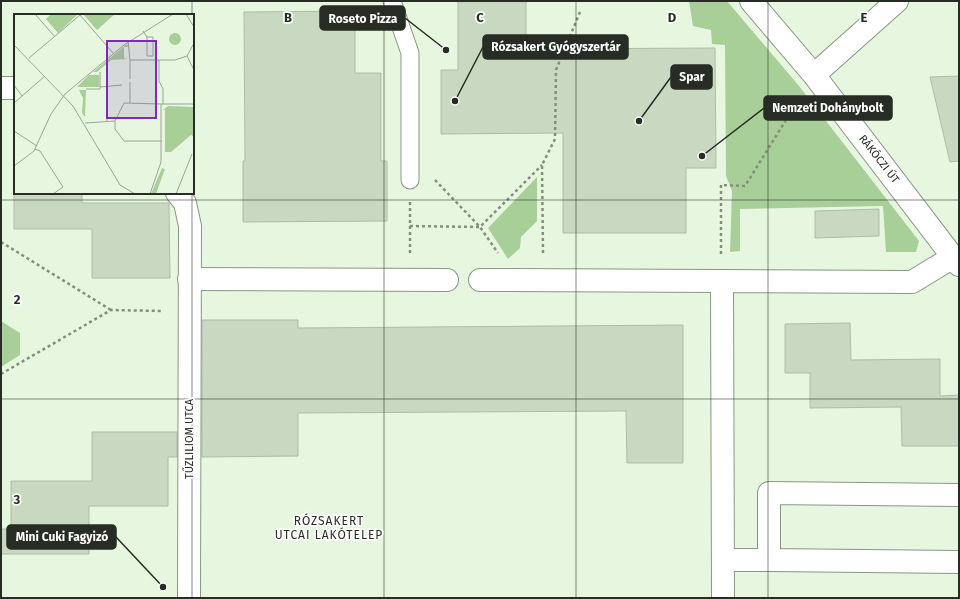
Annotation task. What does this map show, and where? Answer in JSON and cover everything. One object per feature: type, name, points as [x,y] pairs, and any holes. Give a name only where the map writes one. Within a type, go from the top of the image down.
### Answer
[{"type":"street","name":"RÁKÓCZI ÚT","points":[[750,1],[814,75],[956,261]]},
{"type":"street","points":[[814,75],[897,1]]},
{"type":"street","points":[[1,88],[14,88]]},
{"type":"street","name":"TŰZLILIOM UTCA","points":[[178,194],[185,203],[190,226],[189,598]]},
{"type":"street","points":[[480,280],[912,282],[956,261]]},
{"type":"street","points":[[189,279],[447,280]]},
{"type":"street","points":[[722,281],[723,598]]},
{"type":"street","points":[[769,560],[769,493],[959,495]]},
{"type":"street","points":[[723,560],[959,562]]},
{"type":"lane","points":[[392,1],[410,53],[410,180]]},
{"type":"path","points":[[410,226],[480,226],[542,165],[555,139],[556,70],[580,12]]},
{"type":"path","points":[[722,281],[721,185],[745,186],[814,75]]},
{"type":"path","points":[[542,165],[544,280]]},
{"type":"path","points":[[410,280],[410,180],[434,180],[480,226],[516,280]]},
{"type":"path","points":[[1,242],[111,310]]},
{"type":"path","points":[[1,374],[111,310],[189,311]]},
{"type":"green space","points":[[689,1],[727,1],[799,86],[919,241],[916,252],[886,252],[883,206],[740,209],[740,251],[730,252],[732,191],[726,176],[725,45],[712,44],[711,30],[693,26]]},
{"type":"green space","points":[[537,177],[537,221],[521,237],[520,248],[508,259],[488,228]]},
{"type":"green space","points":[[1,321],[20,333],[20,355],[1,367]]},
{"type":"building","points":[[458,1],[526,1],[526,44],[535,44],[535,49],[715,48],[716,168],[686,168],[686,233],[563,233],[563,133],[441,134],[441,70],[458,70]]},
{"type":"building","points":[[355,11],[355,73],[381,73],[381,161],[387,161],[387,221],[243,222],[243,161],[245,161],[244,12]]},
{"type":"building","points":[[959,76],[959,161],[950,162],[930,77]]},
{"type":"building","points":[[14,194],[82,194],[82,203],[169,203],[170,278],[92,278],[92,229],[14,229]]},
{"type":"building","points":[[879,209],[879,236],[815,238],[815,211]]},
{"type":"building","points":[[202,320],[298,320],[298,328],[683,325],[683,463],[627,463],[626,411],[298,413],[298,456],[202,457]]},
{"type":"building","points":[[850,323],[851,360],[940,359],[940,396],[959,395],[959,446],[902,446],[901,407],[810,408],[810,373],[785,373],[785,324]]},
{"type":"building","points":[[92,432],[177,432],[177,457],[168,457],[168,506],[89,506],[89,554],[1,554],[1,529],[11,529],[11,481],[92,481]]},
{"type":"place","name":"Roseto Pizza","points":[[446,50]]},
{"type":"place","name":"Rózsakert Gyógyszertár","points":[[455,101]]},
{"type":"place","name":"Spar","points":[[639,121]]},
{"type":"place","name":"Nemzeti Dohánybolt","points":[[702,156]]},
{"type":"place","name":"Mini Cuki Fagyizó","points":[[163,587]]},
{"type":"district","name":"RÓZSAKERT UTCAI LAKÓTELEP","points":[[329,528]]}]
